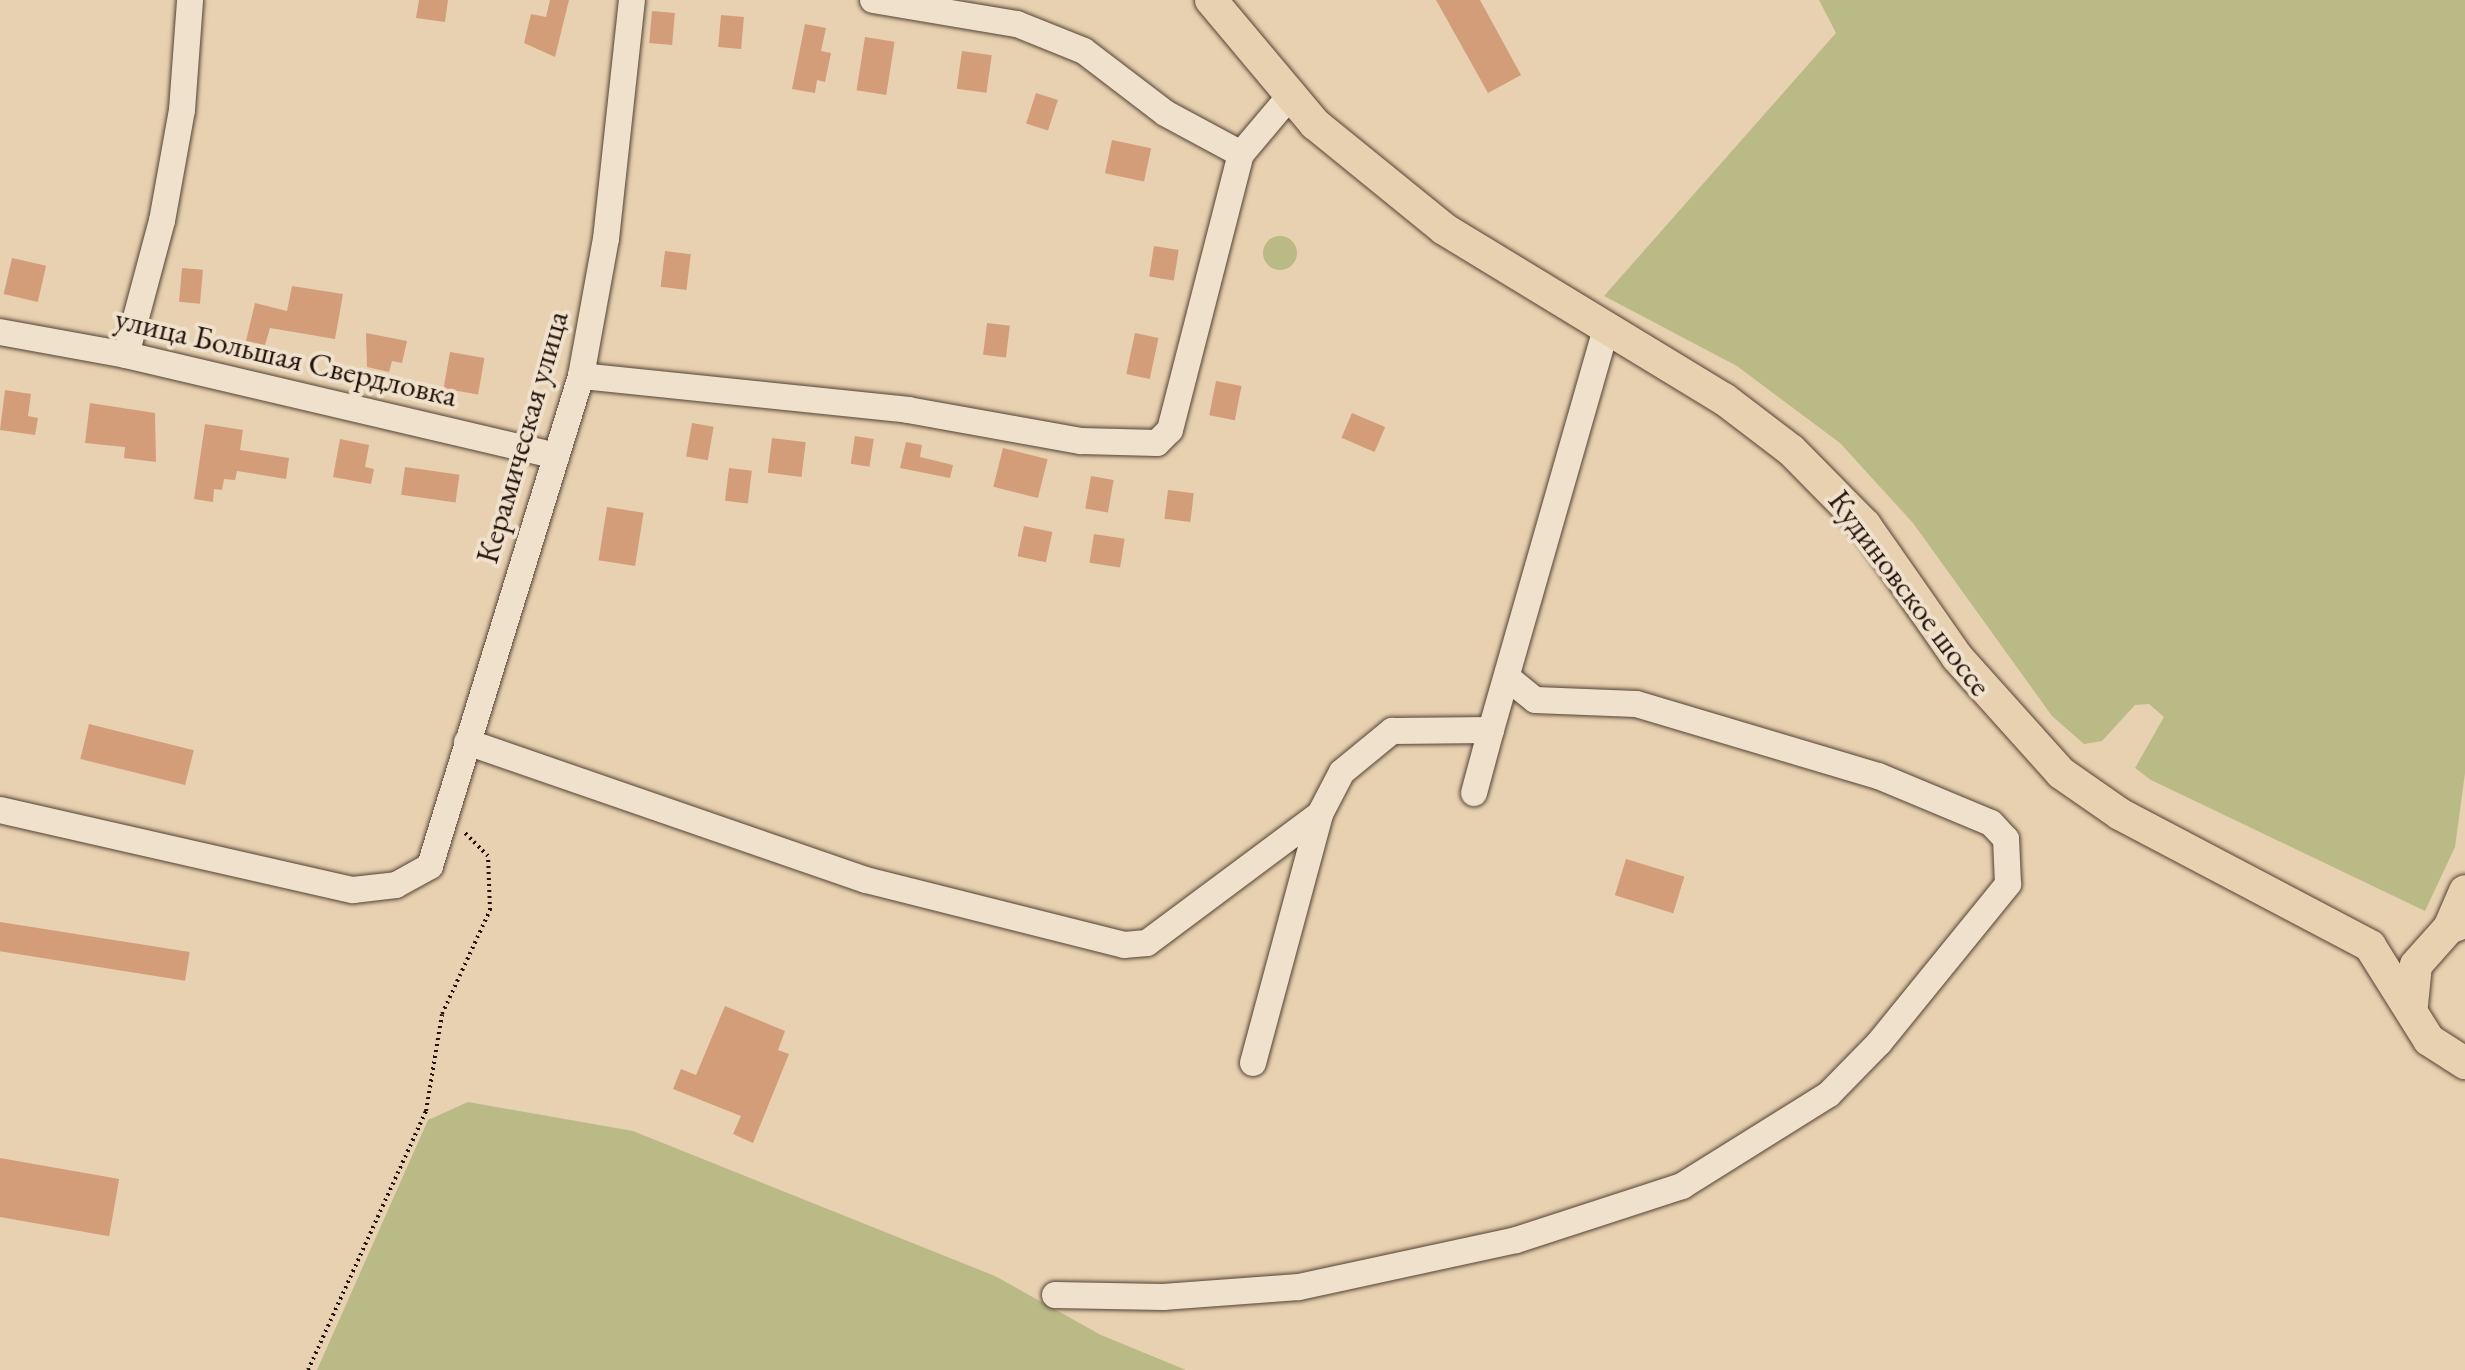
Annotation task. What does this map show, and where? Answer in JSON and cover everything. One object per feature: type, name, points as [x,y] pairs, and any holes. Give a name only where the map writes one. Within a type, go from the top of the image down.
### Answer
[{"type":"main road","name":"Кудиновское шоссе","points":[[1211,0],[1290,96],[1322,116],[1444,229],[1724,399],[1832,487],[1999,710],[2061,773],[2120,814],[2370,946],[2412,1005],[2429,1040],[2455,1058],[2465,1080]]},
{"type":"main road","points":[[2412,1005],[2416,965],[2450,930],[2465,891]]},
{"type":"main road","points":[[2370,946],[2450,930]]},
{"type":"street","points":[[126,355],[180,124],[190,0]]},
{"type":"street","name":"Керамическая улица","points":[[0,810],[353,890],[396,885],[430,866],[581,376],[606,239],[632,0]]},
{"type":"street","points":[[873,0],[1017,24],[1084,51],[1165,113],[1241,154]]},
{"type":"street","points":[[581,376],[908,410],[1081,441],[1157,443],[1170,430],[1241,154],[1290,96]]},
{"type":"street","points":[[1474,793],[1491,730],[1510,680],[1606,328]]},
{"type":"street","name":"улица Большая Свердловка","points":[[0,332],[126,355],[556,456]]},
{"type":"street","points":[[1055,1295],[1163,1297],[1299,1287],[1516,1240],[1682,1186],[1829,1094],[1879,1043],[2008,884],[2006,839],[1991,823],[1878,776],[1636,704],[1535,700],[1510,680]]},
{"type":"street","points":[[1253,1063],[1320,814],[1342,772],[1392,731],[1491,730]]},
{"type":"street","points":[[467,742],[866,880],[1124,945],[1147,943],[1320,814]]},
{"type":"path","points":[[308,1370],[426,1111],[442,1014],[490,910],[488,856],[464,834],[454,789]]},
{"type":"green space","points":[[1819,0],[2465,0],[2465,773],[2455,847],[2425,911],[2151,780],[2135,768],[2164,717],[2149,704],[2135,705],[2102,741],[2084,744],[2052,716],[1913,523],[1840,443],[1737,366],[1604,296],[1836,33]]},
{"type":"green space","points":[[1280,236],[1292,241],[1297,253],[1292,265],[1280,270],[1268,265],[1263,253],[1268,241]]},
{"type":"green space","points":[[468,1102],[633,1131],[995,1276],[1101,1335],[1186,1370],[317,1370],[428,1120]]},
{"type":"building","points":[[419,0],[448,0],[445,22],[416,18]]},
{"type":"building","points":[[550,0],[569,0],[555,57],[524,43],[531,14],[546,17]]},
{"type":"building","points":[[1436,0],[1480,0],[1521,75],[1488,93]]},
{"type":"building","points":[[652,11],[675,13],[672,45],[649,43]]},
{"type":"building","points":[[721,15],[744,17],[741,49],[718,47]]},
{"type":"building","points":[[805,24],[826,28],[821,51],[831,53],[825,82],[817,80],[815,93],[792,89]]},
{"type":"building","points":[[865,37],[895,42],[886,95],[857,90]]},
{"type":"building","points":[[962,51],[992,55],[986,93],[957,89]]},
{"type":"building","points":[[1036,93],[1058,100],[1048,131],[1026,123]]},
{"type":"building","points":[[1112,140],[1151,148],[1144,182],[1105,173]]},
{"type":"building","points":[[1154,246],[1179,250],[1174,281],[1149,277]]},
{"type":"building","points":[[665,251],[691,254],[686,290],[661,287]]},
{"type":"building","points":[[12,258],[46,266],[38,302],[4,294]]},
{"type":"building","points":[[182,268],[203,270],[200,304],[179,302]]},
{"type":"building","points":[[292,286],[343,294],[335,339],[270,328],[265,345],[246,341],[255,303],[287,311]]},
{"type":"building","points":[[987,323],[1010,326],[1006,358],[983,355]]},
{"type":"building","points":[[366,333],[407,341],[402,363],[392,361],[389,372],[367,367]]},
{"type":"building","points":[[1135,333],[1158,338],[1150,379],[1126,374]]},
{"type":"building","points":[[450,352],[484,358],[478,395],[444,388]]},
{"type":"building","points":[[1216,381],[1242,386],[1235,420],[1209,415]]},
{"type":"building","points":[[5,390],[31,394],[28,416],[38,418],[35,435],[0,430]]},
{"type":"building","points":[[90,403],[155,413],[156,462],[124,458],[125,447],[85,443]]},
{"type":"building","points":[[1352,413],[1385,427],[1375,452],[1341,438]]},
{"type":"building","points":[[692,423],[714,427],[708,460],[686,456]]},
{"type":"building","points":[[205,424],[243,430],[240,450],[289,458],[286,479],[237,471],[235,480],[224,479],[222,490],[214,489],[213,502],[194,499]]},
{"type":"building","points":[[855,436],[874,439],[869,467],[851,464]]},
{"type":"building","points":[[772,438],[806,442],[801,477],[768,473]]},
{"type":"building","points":[[340,439],[369,445],[365,467],[374,469],[371,484],[333,477]]},
{"type":"building","points":[[906,442],[922,445],[920,457],[953,465],[950,478],[900,468]]},
{"type":"building","points":[[1003,448],[1048,459],[1038,498],[993,487]]},
{"type":"building","points":[[405,467],[459,475],[456,502],[401,495]]},
{"type":"building","points":[[729,468],[752,471],[748,504],[725,501]]},
{"type":"building","points":[[1091,476],[1114,480],[1108,512],[1085,508]]},
{"type":"building","points":[[1168,490],[1194,493],[1190,522],[1164,519]]},
{"type":"building","points":[[607,507],[644,513],[635,566],[599,560]]},
{"type":"building","points":[[1024,526],[1052,532],[1046,562],[1018,556]]},
{"type":"building","points":[[1094,534],[1125,539],[1120,567],[1089,563]]},
{"type":"building","points":[[89,724],[194,750],[185,785],[80,759]]},
{"type":"building","points":[[1626,859],[1684,877],[1673,913],[1615,895]]},
{"type":"building","points":[[0,922],[190,952],[185,981],[0,951]]},
{"type":"building","points":[[725,1006],[785,1031],[778,1050],[789,1054],[753,1143],[733,1134],[741,1116],[673,1089],[681,1069],[696,1075]]},
{"type":"building","points":[[0,1158],[119,1179],[109,1236],[0,1217]]}]
